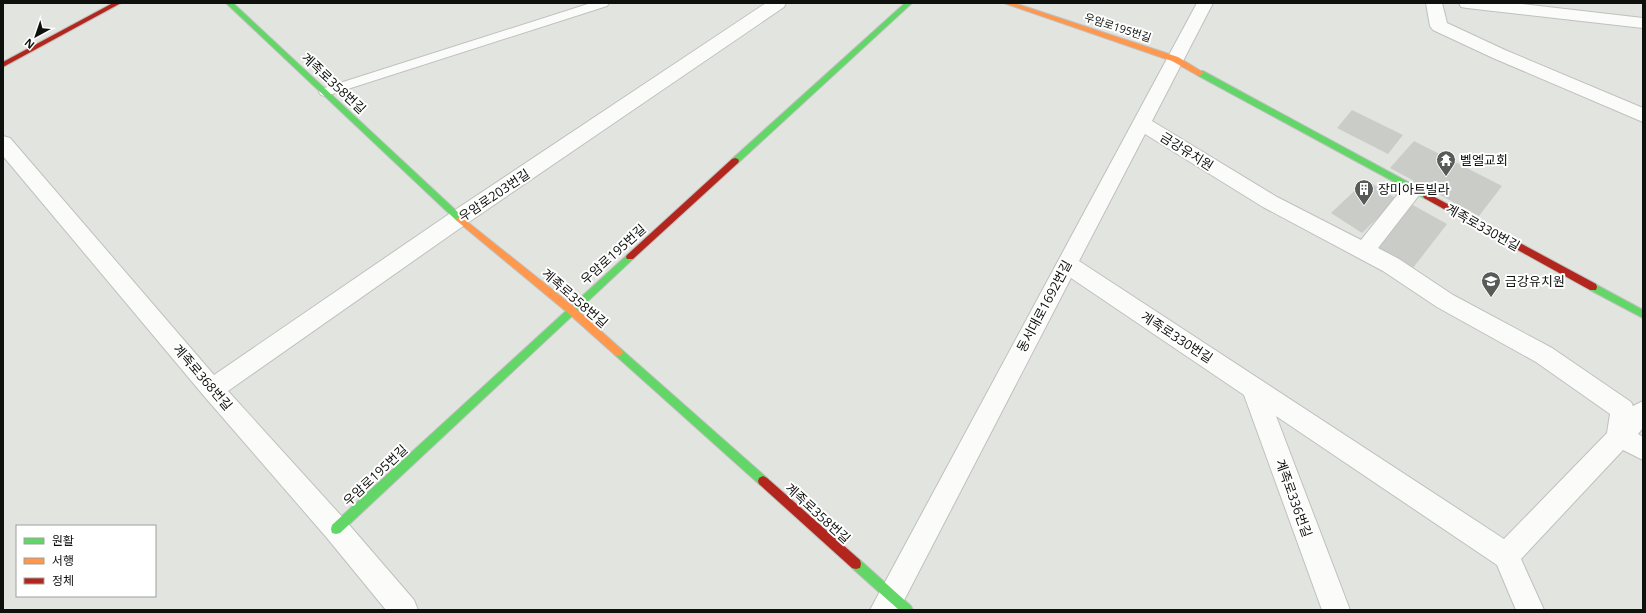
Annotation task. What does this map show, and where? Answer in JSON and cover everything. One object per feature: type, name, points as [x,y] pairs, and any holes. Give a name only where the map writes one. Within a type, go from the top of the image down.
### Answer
[{"type":"street","points":[[3,65],[118,3]]},
{"type":"street","name":"계족로358번길","points":[[229,3],[459,218],[571,310],[888,603],[907,610]]},
{"type":"street","name":"우암로203번길","points":[[212,389],[459,218],[778,3]]},
{"type":"street","name":"우암로195번길","points":[[336,529],[571,310],[910,3]]},
{"type":"street","name":"우암로195번길","points":[[1007,3],[1175,59]]},
{"type":"street","name":"동서대로1692번길","points":[[888,603],[1205,3]]},
{"type":"street","points":[[1434,3],[1439,26],[1499,54],[1643,115]]},
{"type":"street","points":[[1467,3],[1643,22]]},
{"type":"street","name":"계족로330번길","points":[[1175,59],[1643,314]]},
{"type":"street","name":"금강유치원","points":[[1142,123],[1270,202],[1391,265],[1445,302],[1544,355],[1623,409],[1619,436]]},
{"type":"street","name":"계족로368번길","points":[[3,143],[212,389],[336,529],[404,610]]},
{"type":"street","points":[[1364,251],[1413,189]]},
{"type":"street","name":"계족로330번길","points":[[1067,264],[1253,386],[1506,556]]},
{"type":"street","name":"계족로336번길","points":[[1253,386],[1336,610]]},
{"type":"street","points":[[1530,610],[1506,556],[1643,412]]},
{"type":"street","points":[[1619,436],[1643,450]]},
{"type":"lane","points":[[325,92],[603,3]]},
{"type":"building","points":[[1352,110],[1403,135],[1388,154],[1337,128]]},
{"type":"building","name":"벨엘교회","points":[[1414,141],[1502,186],[1479,216],[1390,168]]},
{"type":"building","name":"장미아트빌라","points":[[1366,180],[1397,199],[1362,233],[1331,213]]},
{"type":"building","points":[[1411,204],[1447,224],[1413,268],[1376,247]]},
{"type":"traffic: fast","points":[[229,3],[460,219]]},
{"type":"traffic: fast","points":[[735,161],[909,3]]},
{"type":"traffic: fast","points":[[1200,73],[1427,196]]},
{"type":"traffic: fast","points":[[336,529],[630,257]]},
{"type":"traffic: fast","points":[[1593,287],[1643,314]]},
{"type":"traffic: fast","points":[[618,352],[763,481]]},
{"type":"traffic: fast","points":[[856,564],[907,610]]},
{"type":"traffic: slow","points":[[1007,3],[1175,59],[1200,73]]},
{"type":"traffic: slow","points":[[460,219],[571,310],[618,352]]},
{"type":"traffic: jam","points":[[3,65],[118,3]]},
{"type":"traffic: jam","points":[[630,257],[735,161]]},
{"type":"traffic: jam","points":[[1427,196],[1593,287]]},
{"type":"traffic: jam","points":[[763,481],[856,564]]},
{"type":"place","name":"벨엘교회","points":[[1446,177]]},
{"type":"place","name":"장미아트빌라","points":[[1364,206]]},
{"type":"place","name":"금강유치원","points":[[1491,298]]}]
